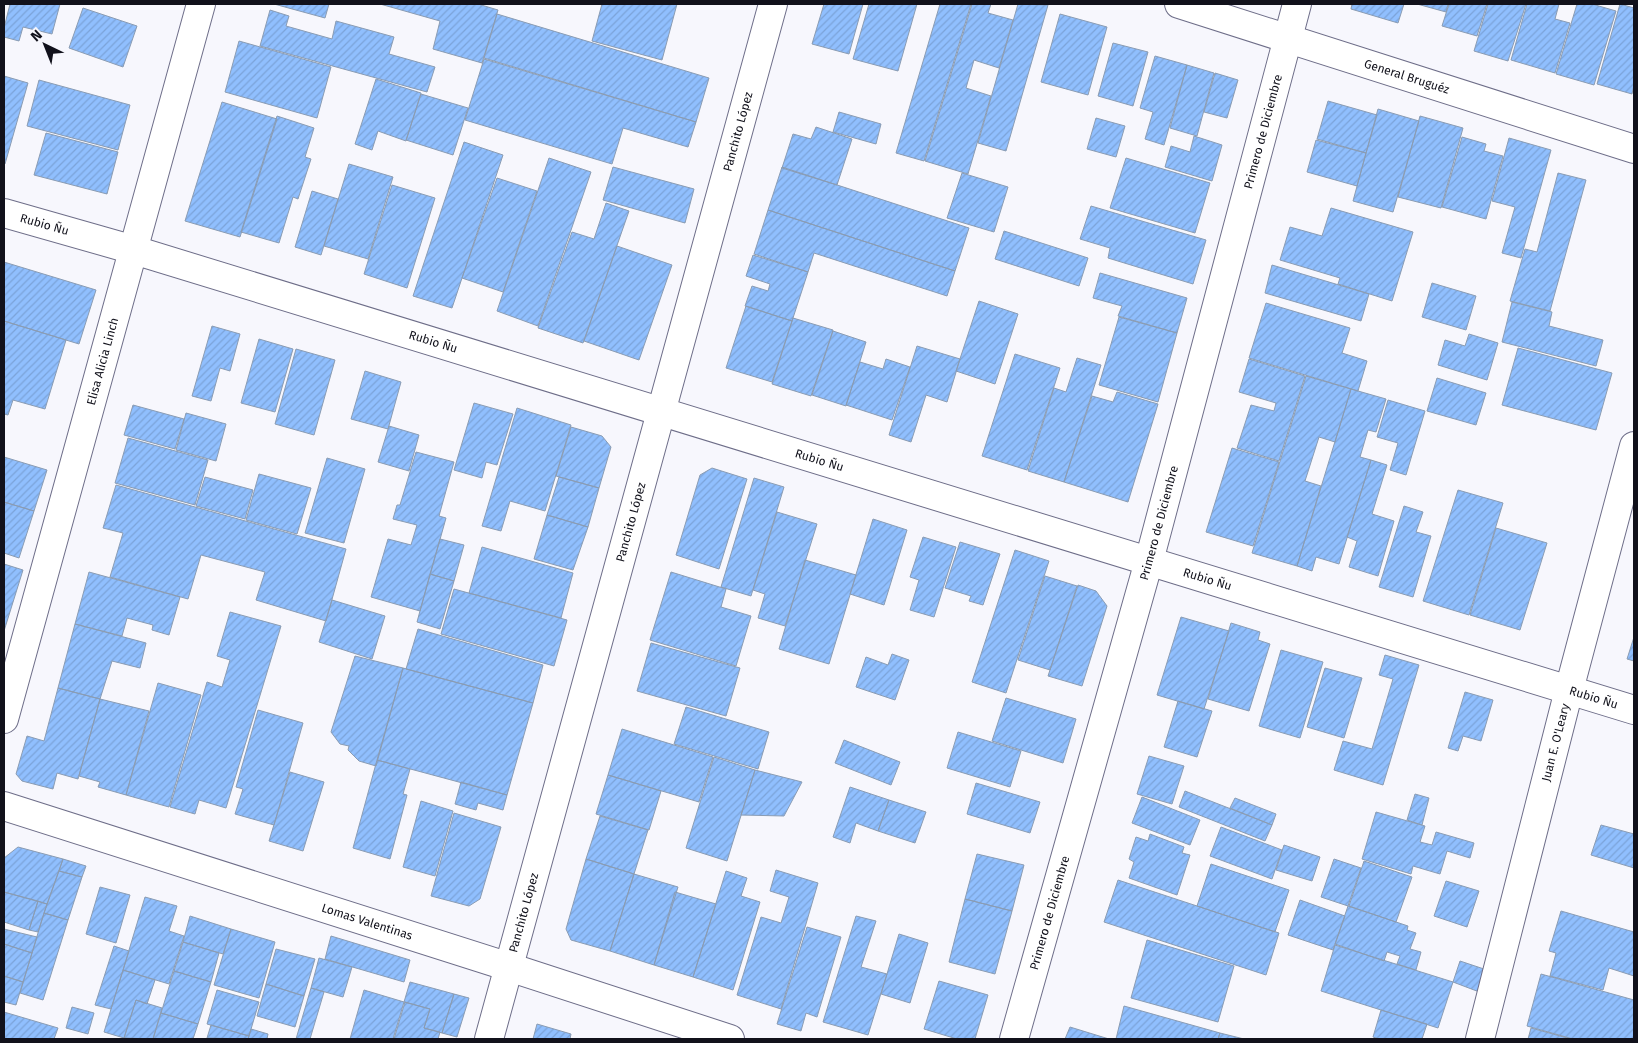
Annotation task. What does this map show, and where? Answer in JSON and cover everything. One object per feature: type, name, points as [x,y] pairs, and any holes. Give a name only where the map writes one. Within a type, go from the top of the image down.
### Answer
[{"type":"street","name":"Elisa Alicia Linch","points":[[4,718],[201,4]]},
{"type":"street","name":"Panchito López","points":[[489,1039],[773,4]]},
{"type":"street","name":"General Bruguéz","points":[[1179,4],[1634,149]]},
{"type":"street","name":"Primero de Diciembre","points":[[1014,1039],[1149,561],[1296,4]]},
{"type":"street","name":"Rubio Ñu","points":[[4,213],[134,250],[1634,710]]},
{"type":"street","name":"Juan E. O'Leary","points":[[1480,1039],[1569,690],[1634,446]]},
{"type":"street","name":"Lomas Valentinas","points":[[4,806],[730,1039]]},
{"type":"building","points":[[10,4],[60,4],[52,34],[23,27],[19,41],[4,37],[4,28]]},
{"type":"building","points":[[274,4],[329,4],[325,18]]},
{"type":"building","points":[[380,4],[478,4],[498,10],[482,63],[433,49],[440,21]]},
{"type":"building","points":[[602,4],[677,4],[662,60],[592,41]]},
{"type":"building","points":[[824,4],[863,4],[849,54],[812,44]]},
{"type":"building","points":[[869,4],[917,4],[898,71],[853,59]]},
{"type":"building","points":[[940,4],[971,4],[924,161],[896,153]]},
{"type":"building","points":[[972,4],[991,4],[988,13],[1013,20],[999,68],[974,60],[966,88],[991,96],[968,174],[925,161]]},
{"type":"building","points":[[1018,4],[1048,5],[1006,151],[978,143]]},
{"type":"building","points":[[1352,4],[1404,4],[1398,23],[1351,9]]},
{"type":"building","points":[[1417,4],[1448,4],[1446,12]]},
{"type":"building","points":[[1449,4],[1487,4],[1477,36],[1442,26]]},
{"type":"building","points":[[1488,4],[1526,4],[1508,61],[1474,51]]},
{"type":"building","points":[[1527,4],[1559,4],[1555,19],[1570,23],[1555,73],[1511,60]]},
{"type":"building","points":[[1577,4],[1592,4],[1616,11],[1594,85],[1556,74]]},
{"type":"building","points":[[1620,4],[1634,8],[1634,85],[1632,94],[1597,84]]},
{"type":"building","points":[[83,8],[137,26],[123,67],[69,48]]},
{"type":"building","points":[[270,10],[289,16],[286,26],[332,39],[336,21],[394,37],[389,54],[435,67],[427,92],[260,46]]},
{"type":"building","points":[[497,14],[709,78],[696,122],[484,58]]},
{"type":"building","points":[[1060,14],[1107,27],[1088,95],[1041,82]]},
{"type":"building","points":[[239,41],[331,67],[317,118],[225,92]]},
{"type":"building","points":[[1113,43],[1148,52],[1133,106],[1098,96]]},
{"type":"building","points":[[1155,56],[1187,65],[1164,145],[1145,139],[1153,112],[1140,108]]},
{"type":"building","points":[[484,59],[696,122],[688,147],[623,128],[612,164],[465,120]]},
{"type":"building","points":[[1187,65],[1214,73],[1197,136],[1170,128]]},
{"type":"building","points":[[1215,73],[1238,80],[1227,118],[1204,112]]},
{"type":"building","points":[[4,76],[28,83],[5,164],[4,163]]},
{"type":"building","points":[[376,79],[421,93],[406,141],[378,131],[372,150],[355,144]]},
{"type":"building","points":[[39,80],[130,105],[118,150],[27,126]]},
{"type":"building","points":[[421,94],[468,108],[453,155],[406,140]]},
{"type":"building","points":[[1328,101],[1377,115],[1366,153],[1317,139]]},
{"type":"building","points":[[222,102],[277,119],[240,237],[185,221]]},
{"type":"building","points":[[1378,109],[1419,121],[1393,212],[1353,201]]},
{"type":"building","points":[[839,112],[881,124],[876,144],[833,132]]},
{"type":"building","points":[[277,116],[314,128],[305,157],[311,159],[298,199],[293,197],[279,243],[241,232]]},
{"type":"building","points":[[1420,116],[1463,128],[1441,208],[1398,197]]},
{"type":"building","points":[[1096,118],[1125,126],[1116,157],[1087,149]]},
{"type":"building","points":[[816,127],[852,139],[837,185],[782,168],[793,134],[811,139]]},
{"type":"building","points":[[46,133],[118,152],[107,194],[34,175]]},
{"type":"building","points":[[1194,136],[1222,145],[1212,181],[1165,167],[1171,146],[1190,152]]},
{"type":"building","points":[[1462,137],[1486,144],[1484,151],[1503,156],[1486,219],[1442,207]]},
{"type":"building","points":[[1509,138],[1551,150],[1521,258],[1502,253],[1515,207],[1492,201]]},
{"type":"building","points":[[1316,140],[1366,153],[1357,186],[1307,172]]},
{"type":"building","points":[[464,142],[503,155],[452,308],[413,296]]},
{"type":"building","points":[[549,158],[591,172],[538,326],[497,311]]},
{"type":"building","points":[[1126,158],[1210,183],[1195,233],[1110,208]]},
{"type":"building","points":[[349,164],[393,177],[368,259],[324,246]]},
{"type":"building","points":[[613,167],[694,189],[685,223],[603,200]]},
{"type":"building","points":[[782,167],[969,228],[955,271],[768,210]]},
{"type":"building","points":[[962,173],[1008,187],[994,232],[947,218]]},
{"type":"building","points":[[1558,173],[1586,180],[1550,311],[1510,301],[1525,249],[1537,252]]},
{"type":"building","points":[[497,178],[537,191],[503,292],[462,278]]},
{"type":"building","points":[[392,185],[435,198],[407,288],[364,274]]},
{"type":"building","points":[[312,191],[338,199],[321,255],[295,247]]},
{"type":"building","points":[[606,203],[629,211],[583,343],[538,328],[572,232],[594,239]]},
{"type":"building","points":[[1091,206],[1206,240],[1193,284],[1108,258],[1110,248],[1080,239]]},
{"type":"building","points":[[1331,208],[1413,232],[1392,301],[1338,284],[1340,278],[1280,260],[1290,227],[1322,236]]},
{"type":"building","points":[[768,210],[955,271],[947,296],[814,253],[808,272],[754,254]]},
{"type":"building","points":[[1004,231],[1088,258],[1079,286],[995,259]]},
{"type":"building","points":[[617,246],[672,265],[639,360],[584,341]]},
{"type":"building","points":[[753,255],[808,272],[792,321],[745,306],[752,286],[768,291],[770,284],[746,276]]},
{"type":"building","points":[[4,262],[96,290],[79,344],[4,321]]},
{"type":"building","points":[[1272,265],[1369,294],[1361,321],[1265,293]]},
{"type":"building","points":[[1100,273],[1187,298],[1177,333],[1118,316],[1122,306],[1093,298]]},
{"type":"building","points":[[1432,283],[1476,296],[1466,330],[1422,317]]},
{"type":"building","points":[[979,301],[1018,314],[995,384],[956,371]]},
{"type":"building","points":[[1512,302],[1552,312],[1549,326],[1603,340],[1596,366],[1502,342]]},
{"type":"building","points":[[1266,303],[1350,328],[1342,353],[1367,361],[1358,391],[1249,358]]},
{"type":"building","points":[[746,306],[792,321],[772,382],[726,368]]},
{"type":"building","points":[[1119,317],[1177,333],[1158,402],[1099,385]]},
{"type":"building","points":[[793,318],[833,330],[811,396],[772,384]]},
{"type":"building","points":[[4,321],[66,340],[45,409],[13,400],[8,415],[4,414]]},
{"type":"building","points":[[212,326],[240,334],[230,371],[220,368],[211,401],[192,396]]},
{"type":"building","points":[[833,331],[866,342],[846,406],[812,395]]},
{"type":"building","points":[[1469,334],[1498,343],[1487,380],[1438,365],[1445,340],[1465,346]]},
{"type":"building","points":[[259,339],[293,349],[275,412],[241,403]]},
{"type":"building","points":[[917,346],[960,359],[947,402],[926,395],[911,442],[889,435]]},
{"type":"building","points":[[1518,348],[1612,373],[1596,430],[1502,405]]},
{"type":"building","points":[[296,349],[335,360],[314,435],[275,424]]},
{"type":"building","points":[[1015,354],[1060,368],[1027,470],[982,456]]},
{"type":"building","points":[[1077,358],[1101,365],[1064,482],[1028,471],[1054,388],[1066,392]]},
{"type":"building","points":[[886,359],[910,367],[892,420],[846,405],[860,362],[883,369]]},
{"type":"building","points":[[1249,359],[1305,376],[1279,461],[1237,448],[1251,405],[1274,411],[1276,403],[1239,392]]},
{"type":"building","points":[[365,371],[401,382],[388,429],[351,419]]},
{"type":"building","points":[[1306,376],[1351,389],[1335,442],[1319,437],[1305,481],[1321,486],[1297,566],[1252,553]]},
{"type":"building","points":[[1437,378],[1486,393],[1476,425],[1427,411]]},
{"type":"building","points":[[1351,389],[1386,399],[1376,432],[1368,430],[1360,457],[1371,460],[1339,564],[1316,557],[1312,571],[1297,566]]},
{"type":"building","points":[[1117,392],[1158,404],[1128,502],[1064,482],[1092,396],[1113,402]]},
{"type":"building","points":[[1388,400],[1425,411],[1406,475],[1390,470],[1398,443],[1377,437]]},
{"type":"building","points":[[474,403],[513,414],[497,465],[486,462],[482,478],[454,470]]},
{"type":"building","points":[[133,405],[184,419],[175,449],[124,435]]},
{"type":"building","points":[[517,408],[571,425],[545,511],[510,501],[501,531],[482,526]]},
{"type":"building","points":[[186,413],[226,424],[216,461],[176,450]]},
{"type":"building","points":[[389,426],[419,435],[409,471],[378,462]]},
{"type":"building","points":[[571,427],[602,436],[611,447],[599,488],[556,476]]},
{"type":"building","points":[[128,438],[208,460],[195,505],[115,483]]},
{"type":"building","points":[[1232,448],[1279,462],[1253,546],[1206,532]]},
{"type":"building","points":[[416,452],[454,462],[439,516],[446,518],[420,611],[371,597],[388,539],[411,545],[417,525],[393,519],[397,505],[400,505]]},
{"type":"building","points":[[4,457],[47,470],[34,511],[4,502]]},
{"type":"building","points":[[327,458],[365,469],[344,543],[305,533]]},
{"type":"building","points":[[1371,460],[1387,465],[1372,514],[1394,521],[1378,576],[1349,567],[1357,541],[1347,537]]},
{"type":"building","points":[[712,468],[747,479],[719,569],[676,555],[700,475]]},
{"type":"building","points":[[259,474],[311,488],[297,534],[246,520]]},
{"type":"building","points":[[205,477],[253,490],[245,519],[196,506]]},
{"type":"building","points":[[559,477],[599,488],[588,527],[547,515]]},
{"type":"building","points":[[754,478],[784,487],[751,596],[721,587]]},
{"type":"building","points":[[116,485],[346,549],[326,621],[256,600],[265,572],[201,555],[188,599],[110,577],[123,533],[103,528]]},
{"type":"building","points":[[1458,490],[1503,503],[1469,615],[1423,601]]},
{"type":"building","points":[[4,502],[34,511],[19,558],[4,553]]},
{"type":"building","points":[[1404,506],[1423,512],[1416,532],[1431,536],[1413,597],[1379,587]]},
{"type":"building","points":[[777,512],[817,524],[785,626],[758,618],[765,594],[753,590]]},
{"type":"building","points":[[547,515],[588,527],[573,570],[534,559]]},
{"type":"building","points":[[873,519],[907,530],[884,605],[850,594]]},
{"type":"building","points":[[1496,528],[1547,543],[1520,630],[1470,615]]},
{"type":"building","points":[[923,537],[956,547],[934,617],[910,610],[919,580],[910,577]]},
{"type":"building","points":[[440,539],[464,545],[454,581],[430,574]]},
{"type":"building","points":[[960,542],[1000,554],[983,605],[969,601],[971,596],[945,588]]},
{"type":"building","points":[[482,547],[573,573],[561,618],[469,593]]},
{"type":"building","points":[[1015,550],[1049,561],[1006,693],[972,682]]},
{"type":"building","points":[[805,560],[856,575],[829,664],[779,649]]},
{"type":"building","points":[[4,564],[23,570],[4,631]]},
{"type":"building","points":[[89,572],[180,597],[169,635],[152,630],[153,625],[127,618],[122,636],[75,624]]},
{"type":"building","points":[[671,572],[726,589],[721,607],[751,616],[736,666],[650,640]]},
{"type":"building","points":[[430,574],[454,581],[440,629],[417,622]]},
{"type":"building","points":[[1045,576],[1077,586],[1050,670],[1018,660]]},
{"type":"building","points":[[1078,585],[1096,591],[1107,606],[1082,686],[1048,676]]},
{"type":"building","points":[[454,589],[567,620],[554,666],[441,634]]},
{"type":"building","points":[[332,600],[385,616],[372,659],[319,642]]},
{"type":"building","points":[[230,612],[281,626],[226,808],[199,800],[195,814],[170,807],[207,682],[222,687],[230,660],[217,656]]},
{"type":"building","points":[[1181,617],[1229,631],[1204,709],[1157,695]]},
{"type":"building","points":[[1231,623],[1260,632],[1258,640],[1270,644],[1249,711],[1208,699]]},
{"type":"building","points":[[75,624],[146,643],[140,668],[112,661],[100,699],[58,688]]},
{"type":"building","points":[[418,629],[543,665],[533,703],[406,669]]},
{"type":"building","points":[[1634,637],[1634,661],[1627,659]]},
{"type":"building","points":[[651,643],[740,668],[726,716],[637,691]]},
{"type":"building","points":[[1281,650],[1323,662],[1300,738],[1259,726]]},
{"type":"building","points":[[892,654],[909,660],[895,700],[856,687],[866,657],[888,665]]},
{"type":"building","points":[[1385,655],[1419,665],[1383,785],[1334,770],[1343,741],[1372,749],[1393,679],[1379,675]]},
{"type":"building","points":[[355,656],[403,668],[376,766],[359,761],[348,750],[349,746],[340,744],[331,732]]},
{"type":"building","points":[[403,668],[533,703],[507,795],[377,760]]},
{"type":"building","points":[[1325,668],[1362,678],[1344,738],[1307,727]]},
{"type":"building","points":[[158,683],[201,695],[169,807],[126,795]]},
{"type":"building","points":[[58,688],[100,699],[78,779],[57,773],[53,789],[22,781],[16,774],[27,736],[44,741]]},
{"type":"building","points":[[1465,692],[1493,700],[1481,741],[1463,736],[1458,751],[1448,748]]},
{"type":"building","points":[[1006,698],[1076,719],[1063,763],[992,741]]},
{"type":"building","points":[[100,699],[149,711],[126,795],[98,787],[100,782],[79,776]]},
{"type":"building","points":[[1178,701],[1212,711],[1197,757],[1164,747]]},
{"type":"building","points":[[686,707],[769,732],[758,769],[674,744]]},
{"type":"building","points":[[258,710],[303,723],[274,825],[235,814],[243,789],[236,787]]},
{"type":"building","points":[[622,729],[713,757],[699,802],[608,775]]},
{"type":"building","points":[[958,732],[1021,751],[1010,787],[947,768]]},
{"type":"building","points":[[844,740],[900,762],[891,785],[835,763]]},
{"type":"building","points":[[1149,756],[1184,766],[1172,804],[1137,794]]},
{"type":"building","points":[[714,757],[755,770],[727,861],[686,848]]},
{"type":"building","points":[[377,760],[410,769],[403,794],[407,795],[390,859],[353,848]]},
{"type":"building","points":[[755,770],[802,782],[784,816],[741,815]]},
{"type":"building","points":[[290,772],[324,782],[303,851],[269,841]]},
{"type":"building","points":[[608,775],[661,791],[649,830],[596,814]]},
{"type":"building","points":[[461,782],[507,795],[503,810],[478,803],[476,810],[455,804]]},
{"type":"building","points":[[976,783],[1040,802],[1030,833],[967,814]]},
{"type":"building","points":[[850,787],[889,800],[878,831],[856,823],[850,843],[833,837]]},
{"type":"building","points":[[1185,791],[1272,825],[1265,841],[1179,807]]},
{"type":"building","points":[[1415,794],[1429,798],[1422,825],[1407,820]]},
{"type":"building","points":[[1142,797],[1200,820],[1190,845],[1132,823]]},
{"type":"building","points":[[1235,798],[1276,814],[1272,825],[1230,808]]},
{"type":"building","points":[[889,800],[926,812],[915,843],[878,831]]},
{"type":"building","points":[[421,801],[453,811],[435,876],[403,867]]},
{"type":"building","points":[[1376,812],[1425,826],[1420,842],[1432,845],[1436,832],[1474,843],[1470,858],[1447,851],[1440,874],[1413,866],[1411,874],[1362,859]]},
{"type":"building","points":[[454,813],[501,827],[480,899],[469,906],[431,896]]},
{"type":"building","points":[[600,816],[648,830],[634,874],[586,859]]},
{"type":"building","points":[[1601,825],[1634,834],[1634,868],[1591,855]]},
{"type":"building","points":[[1221,827],[1282,850],[1272,879],[1210,856]]},
{"type":"building","points":[[1150,834],[1184,847],[1182,853],[1190,855],[1177,895],[1129,878],[1134,862],[1129,859],[1136,837],[1148,841]]},
{"type":"building","points":[[1284,845],[1320,857],[1312,881],[1276,870]]},
{"type":"building","points":[[18,847],[63,859],[47,904],[4,892],[4,858]]},
{"type":"building","points":[[977,854],[1024,865],[1012,911],[965,899]]},
{"type":"building","points":[[63,859],[86,866],[82,877],[59,871]]},
{"type":"building","points":[[586,859],[634,874],[610,951],[571,940],[566,929]]},
{"type":"building","points":[[1334,859],[1361,868],[1348,906],[1321,897]]},
{"type":"building","points":[[1364,861],[1412,877],[1396,922],[1349,906]]},
{"type":"building","points":[[1211,864],[1289,890],[1275,932],[1197,906]]},
{"type":"building","points":[[776,870],[818,883],[781,1009],[737,995],[761,917],[781,923],[789,897],[770,891]]},
{"type":"building","points":[[59,871],[82,877],[68,920],[44,913]]},
{"type":"building","points":[[726,871],[747,878],[741,896],[760,902],[733,990],[693,977]]},
{"type":"building","points":[[634,874],[678,887],[654,965],[610,951]]},
{"type":"building","points":[[1118,880],[1279,933],[1266,975],[1104,922]]},
{"type":"building","points":[[1446,881],[1479,891],[1467,927],[1434,916]]},
{"type":"building","points":[[100,887],[130,895],[116,943],[86,934]]},
{"type":"building","points":[[4,892],[38,901],[29,930],[4,922]]},
{"type":"building","points":[[675,892],[716,904],[693,977],[654,965]]},
{"type":"building","points":[[145,897],[177,906],[169,931],[184,936],[169,984],[123,970]]},
{"type":"building","points":[[965,899],[1012,911],[995,974],[949,962]]},
{"type":"building","points":[[1300,900],[1345,916],[1333,950],[1288,935]]},
{"type":"building","points":[[38,901],[47,904],[38,932],[29,930]]},
{"type":"building","points":[[1348,906],[1408,926],[1407,930],[1416,933],[1410,949],[1421,952],[1416,970],[1397,964],[1400,956],[1387,952],[1384,961],[1335,944]]},
{"type":"building","points":[[1561,911],[1634,932],[1634,976],[1609,968],[1603,990],[1550,976],[1556,953],[1549,951]]},
{"type":"building","points":[[44,913],[68,920],[43,1000],[20,993]]},
{"type":"building","points":[[190,916],[231,929],[223,954],[183,942]]},
{"type":"building","points":[[856,916],[876,921],[861,967],[887,974],[868,1035],[823,1022]]},
{"type":"building","points":[[807,927],[841,937],[817,1017],[806,1013],[801,1031],[777,1024]]},
{"type":"building","points":[[4,929],[37,937],[32,953],[4,944]]},
{"type":"building","points":[[231,929],[275,942],[259,998],[214,985]]},
{"type":"building","points":[[899,934],[928,943],[910,1003],[881,994]]},
{"type":"building","points":[[331,936],[410,960],[404,982],[325,959]]},
{"type":"building","points":[[1147,940],[1234,966],[1218,1022],[1131,998]]},
{"type":"building","points":[[183,942],[219,953],[211,982],[174,971]]},
{"type":"building","points":[[4,944],[32,953],[23,982],[4,976]]},
{"type":"building","points":[[1335,945],[1453,982],[1438,1028],[1321,991]]},
{"type":"building","points":[[114,946],[129,951],[111,1009],[95,1005]]},
{"type":"building","points":[[276,949],[315,959],[304,996],[266,984]]},
{"type":"building","points":[[319,958],[352,967],[343,997],[311,988]]},
{"type":"building","points":[[1460,961],[1490,971],[1482,993],[1453,982]]},
{"type":"building","points":[[123,970],[155,980],[147,1004],[136,1000],[124,1038],[104,1032]]},
{"type":"building","points":[[174,971],[211,982],[198,1024],[161,1013]]},
{"type":"building","points":[[1541,974],[1634,1000],[1634,1039],[1573,1039],[1527,1026]]},
{"type":"building","points":[[4,976],[23,982],[16,1005],[4,1002]]},
{"type":"building","points":[[939,981],[988,995],[975,1039],[957,1039],[924,1029]]},
{"type":"building","points":[[410,982],[454,994],[442,1033],[424,1028],[430,1009],[404,1002]]},
{"type":"building","points":[[266,984],[304,996],[295,1027],[257,1016]]},
{"type":"building","points":[[311,988],[324,992],[310,1039],[296,1039]]},
{"type":"building","points":[[217,990],[259,1002],[249,1036],[207,1024]]},
{"type":"building","points":[[364,990],[404,1002],[393,1039],[350,1039]]},
{"type":"building","points":[[454,994],[469,998],[457,1037],[442,1033]]},
{"type":"building","points":[[136,1000],[162,1008],[153,1039],[124,1038]]},
{"type":"building","points":[[405,1002],[430,1009],[424,1028],[440,1032],[438,1039],[394,1039]]},
{"type":"building","points":[[1124,1006],[1220,1033],[1218,1039],[1116,1039]]},
{"type":"building","points":[[72,1007],[94,1013],[88,1034],[66,1028]]},
{"type":"building","points":[[1381,1010],[1427,1024],[1422,1039],[1379,1039],[1373,1037]]},
{"type":"building","points":[[4,1012],[58,1028],[54,1039],[4,1039]]},
{"type":"building","points":[[161,1013],[198,1024],[193,1039],[153,1039]]},
{"type":"building","points":[[537,1024],[571,1034],[570,1039],[533,1039]]},
{"type":"building","points":[[211,1025],[249,1036],[248,1039],[207,1038]]},
{"type":"building","points":[[1070,1027],[1109,1039],[1065,1039]]},
{"type":"building","points":[[1531,1028],[1571,1039],[1528,1039]]},
{"type":"building","points":[[251,1029],[268,1034],[267,1039],[248,1039]]},
{"type":"building","points":[[1220,1033],[1244,1039],[1218,1039]]}]
